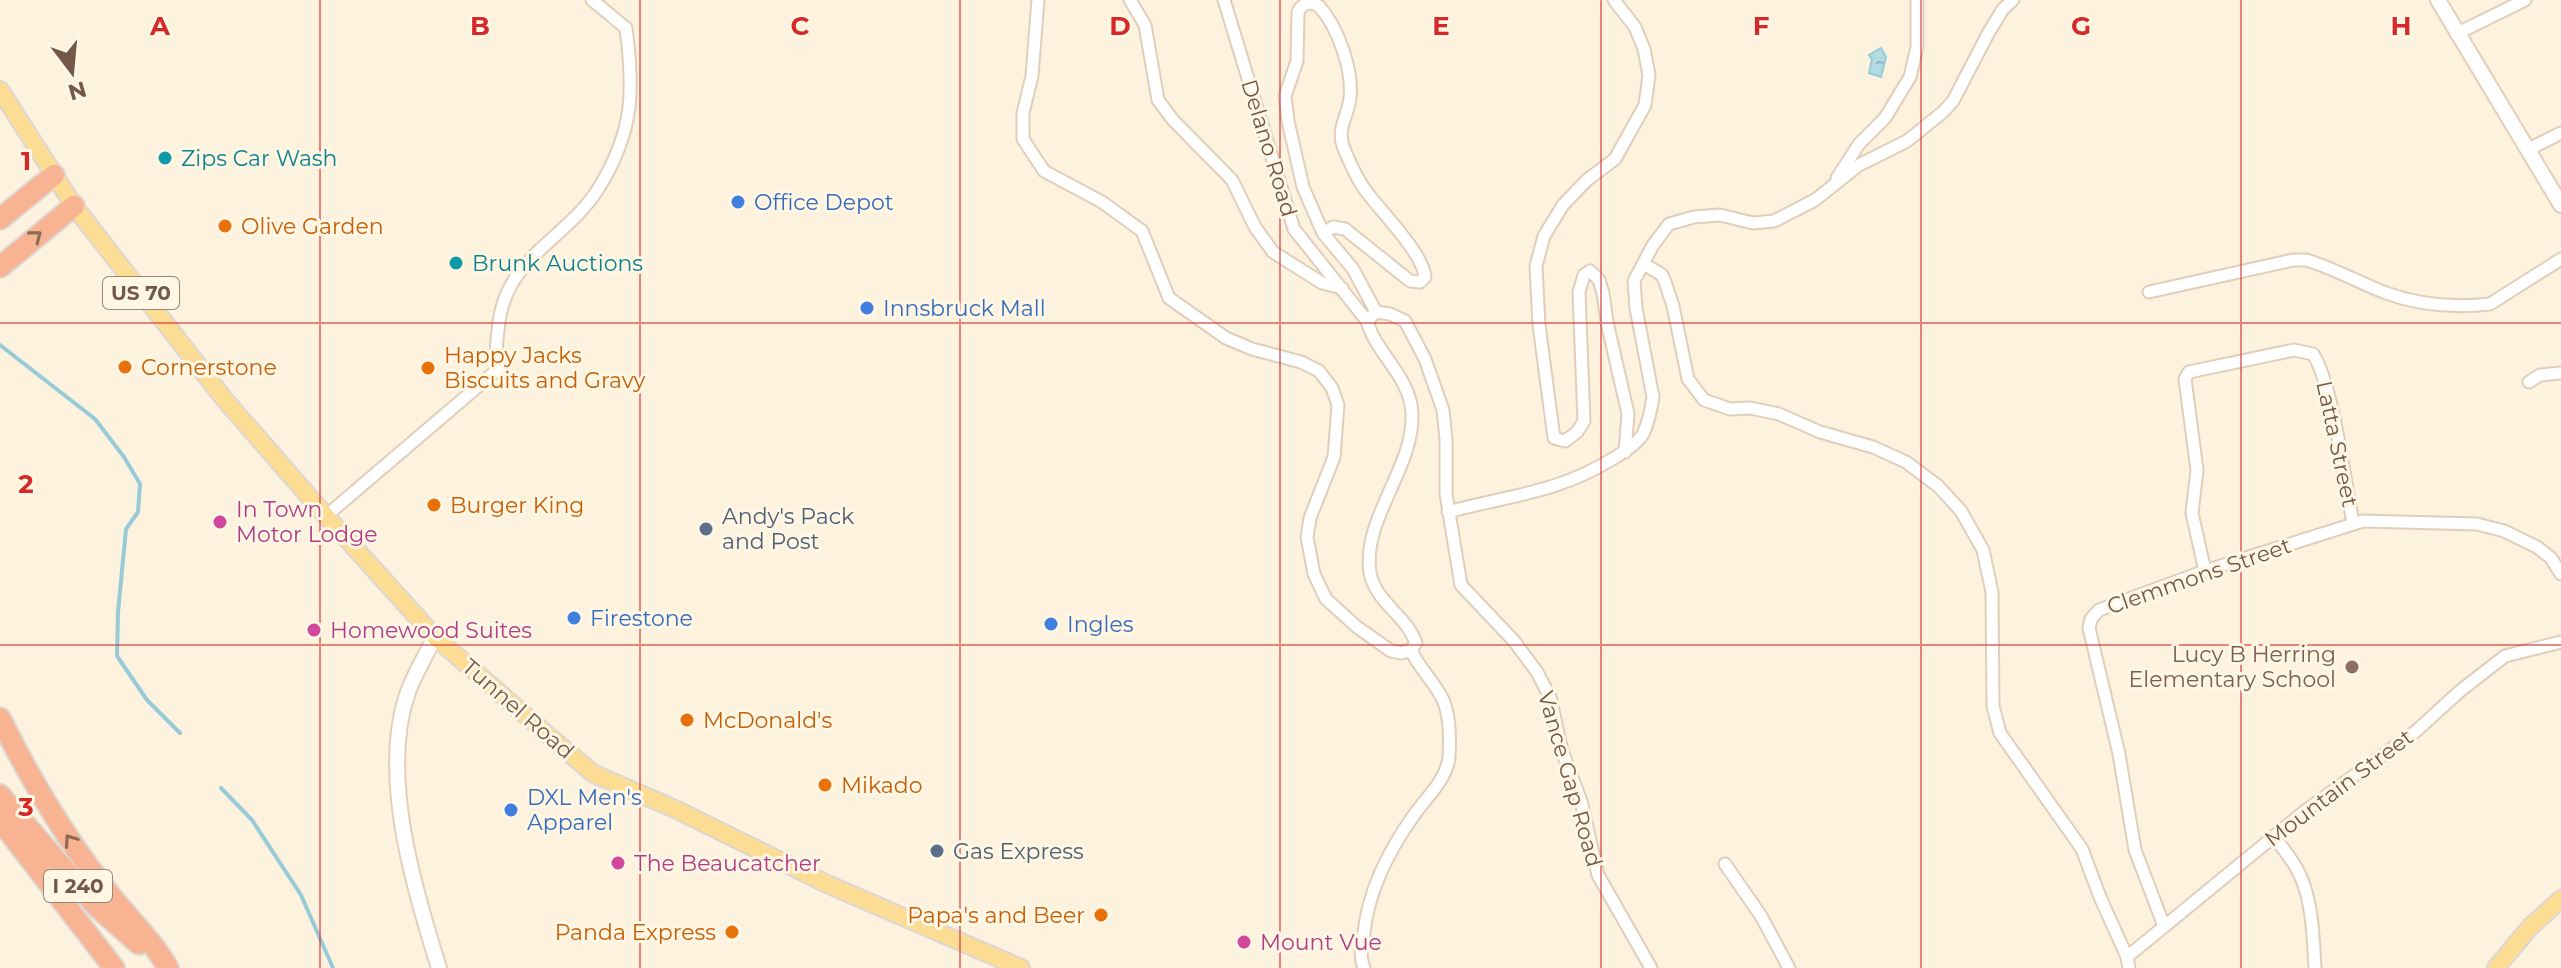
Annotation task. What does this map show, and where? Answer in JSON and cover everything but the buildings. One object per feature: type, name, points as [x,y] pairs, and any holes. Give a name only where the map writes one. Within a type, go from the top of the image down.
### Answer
[{"type":"highway","points":[[0,219],[54,175]]},
{"type":"highway","points":[[0,267],[74,206]]},
{"type":"highway","points":[[0,718],[65,834],[111,897],[158,949],[167,968]]},
{"type":"highway","name":"I 240","points":[[0,795],[97,907],[167,968]]},
{"type":"highway","points":[[0,820],[114,968]]},
{"type":"main road","points":[[2438,0],[2561,205]]},
{"type":"main road","name":"Tunnel Road","points":[[0,90],[74,206],[225,400],[435,637],[594,774],[675,809],[827,884],[1021,968]]},
{"type":"main road","points":[[435,637],[408,693],[402,717],[397,780],[413,876],[439,968]]},
{"type":"main road","points":[[2496,968],[2530,927],[2561,899]]},
{"type":"street","points":[[326,516],[503,365],[496,355],[498,322],[507,291],[535,252],[572,222],[600,186],[628,119],[633,87],[626,28],[592,0]]},
{"type":"street","points":[[1038,0],[1032,76],[1023,113],[1023,139],[1044,171],[1102,202],[1142,231],[1169,298],[1226,338],[1252,349],[1301,362],[1319,371],[1332,388],[1338,405],[1334,457],[1310,518],[1307,537],[1314,574],[1326,599],[1357,627],[1391,651],[1401,653],[1411,650]]},
{"type":"street","points":[[1130,0],[1145,25],[1158,100],[1173,120],[1232,180],[1255,227],[1273,252],[1322,283],[1343,288]]},
{"type":"street","name":"Delano Road","points":[[1224,0],[1294,229],[1367,321],[1370,333],[1398,373],[1410,398],[1412,412],[1407,446],[1368,558],[1370,577],[1376,589],[1412,632],[1416,643],[1411,650],[1416,662],[1444,702],[1449,761],[1440,780],[1396,842],[1379,873],[1365,919],[1360,960],[1364,968]]},
{"type":"street","points":[[1614,0],[1635,27],[1644,49],[1649,75],[1645,105],[1615,159],[1587,180],[1563,205],[1544,236],[1536,266],[1539,325],[1554,438],[1565,441],[1577,432],[1584,421],[1579,292],[1584,275],[1590,271],[1599,280],[1603,293],[1628,414],[1625,452]]},
{"type":"street","points":[[1830,188],[1859,144],[1885,118],[1910,77],[1917,47],[1917,0]]},
{"type":"street","points":[[1448,512],[1563,485],[1625,452],[1641,437],[1653,397],[1634,281],[1653,245],[1669,224],[1694,217],[1720,215],[1753,223],[1774,221],[1815,200],[1859,165],[1907,141],[1953,101],[2003,9],[2013,0]]},
{"type":"street","points":[[2456,34],[2525,0]]},
{"type":"street","points":[[1323,233],[1333,227],[1345,229],[1410,281],[1420,282],[1425,277],[1419,258],[1363,187],[1343,145],[1341,128],[1351,97],[1348,74],[1329,20],[1319,6],[1309,3],[1298,12],[1297,61],[1285,96],[1288,121],[1303,187],[1323,233],[1361,280],[1376,312],[1367,321]]},
{"type":"street","points":[[2529,149],[2561,133]]},
{"type":"street","points":[[2149,292],[2293,260],[2306,260],[2401,298],[2448,306],[2477,306],[2490,304],[2561,259]]},
{"type":"street","points":[[1644,264],[1662,275],[1673,306],[1688,379],[1704,400],[1730,409],[1750,408],[1779,414],[1820,432],[1873,447],[1906,462],[1938,486],[1961,511],[1983,550],[1992,592],[1993,706],[2000,733],[2082,849],[2128,963]]},
{"type":"street","name":"Vance Gap Road","points":[[1376,312],[1405,321],[1435,382],[1443,410],[1446,494],[1461,585],[1514,641],[1537,672],[1550,697],[1562,751],[1581,801],[1598,875],[1651,968]]},
{"type":"street","name":"Latta Street","points":[[2205,571],[2192,513],[2197,470],[2185,379],[2189,372],[2294,350],[2313,354],[2320,365],[2353,523]]},
{"type":"street","points":[[2529,382],[2540,375],[2561,373]]},
{"type":"street","name":"Clemmons Street","points":[[2164,926],[2135,850],[2119,754],[2089,628],[2091,619],[2099,610],[2205,571],[2353,523],[2477,524],[2504,531],[2537,547],[2551,558],[2561,574]]},
{"type":"street","name":"Mountain Street","points":[[2128,963],[2164,926],[2274,836],[2415,732],[2505,656],[2561,642]]},
{"type":"street","points":[[2274,836],[2298,870],[2305,888],[2315,968]]},
{"type":"street","points":[[1725,864],[1761,916],[1789,968]]},
{"type":"water","points":[[1881,48],[1886,57],[1881,77],[1869,73],[1872,59],[1869,55]]},
{"type":"waterway","points":[[0,345],[95,419],[140,484],[138,512],[126,529],[117,656],[147,700],[180,733]]},
{"type":"waterway","points":[[221,788],[252,820],[301,895],[333,968]]},
{"type":"place","name":"Zips Car Wash","points":[[165,158]]},
{"type":"place","name":"Office Depot","points":[[738,202]]},
{"type":"place","name":"Olive Garden","points":[[225,226]]},
{"type":"place","name":"Brunk Auctions","points":[[456,263]]},
{"type":"place","name":"Innsbruck Mall","points":[[867,308]]},
{"type":"place","name":"Cornerstone","points":[[125,367]]},
{"type":"place","name":"Happy Jacks Biscuits and Gravy","points":[[428,368]]},
{"type":"place","name":"Burger King","points":[[434,505]]},
{"type":"place","name":"In Town Motor Lodge","points":[[220,522]]},
{"type":"place","name":"Andy's Pack and Post","points":[[706,529]]},
{"type":"place","name":"Firestone","points":[[574,618]]},
{"type":"place","name":"Ingles","points":[[1051,624]]},
{"type":"place","name":"Homewood Suites","points":[[314,630]]},
{"type":"place","name":"Lucy B Herring Elementary School","points":[[2352,667]]},
{"type":"place","name":"McDonald's","points":[[687,720]]},
{"type":"place","name":"Mikado","points":[[825,785]]},
{"type":"place","name":"DXL Men's Apparel","points":[[511,810]]},
{"type":"place","name":"Gas Express","points":[[937,851]]},
{"type":"place","name":"The Beaucatcher","points":[[618,863]]},
{"type":"place","name":"Papa's and Beer","points":[[1101,915]]},
{"type":"place","name":"Panda Express","points":[[732,932]]},
{"type":"place","name":"Mount Vue","points":[[1244,942]]}]
